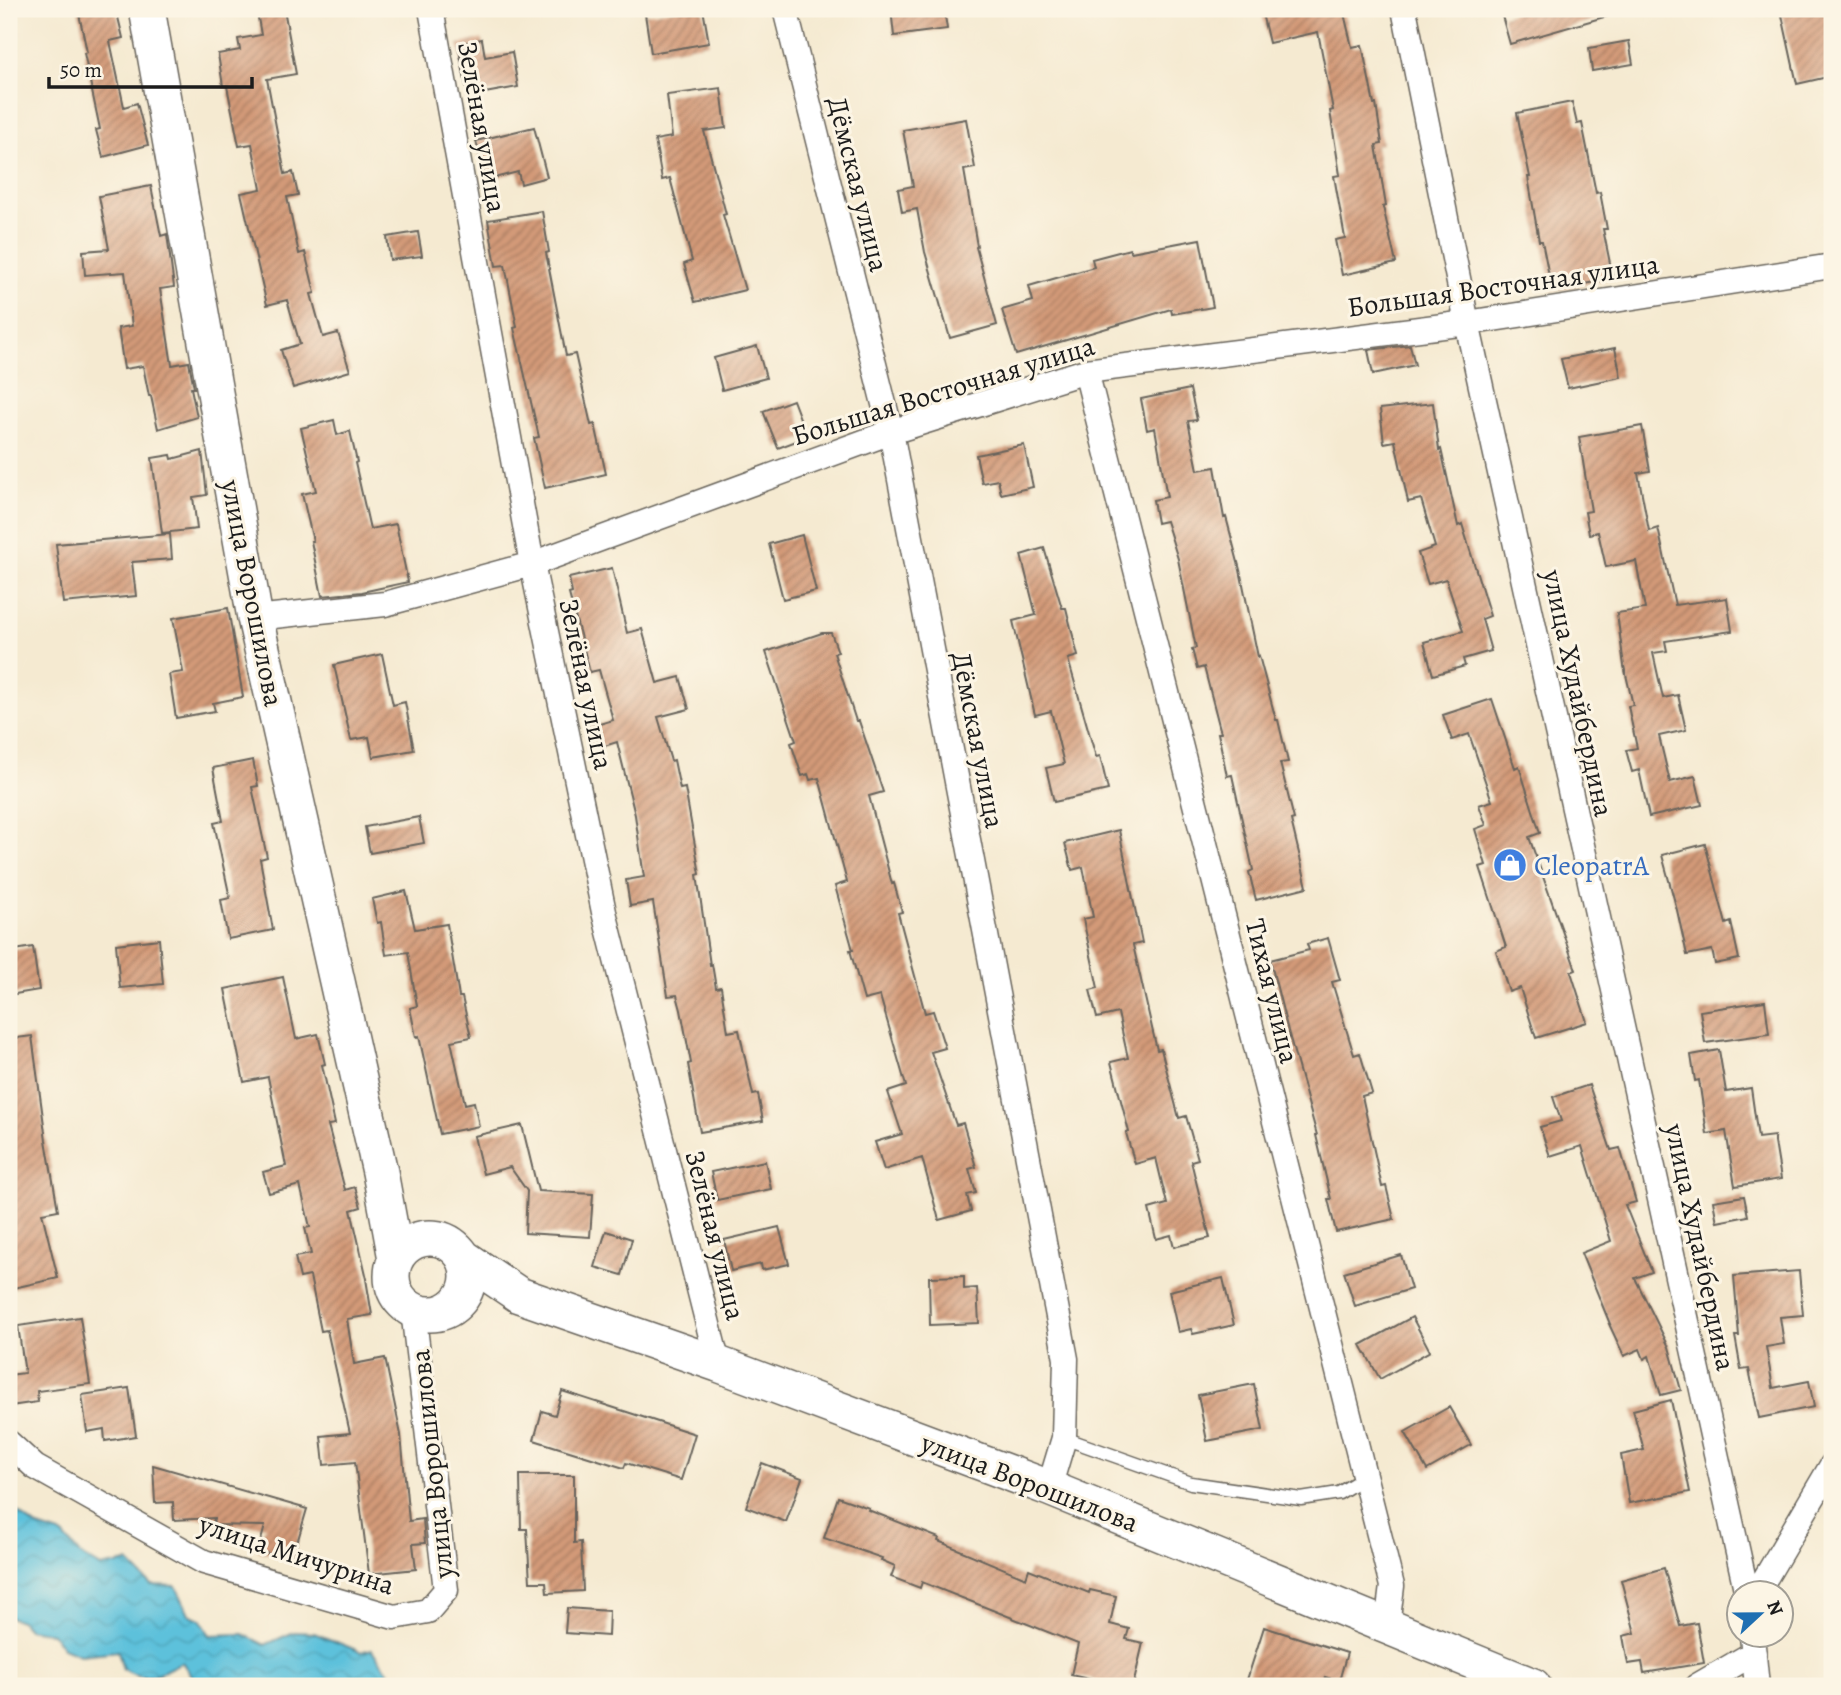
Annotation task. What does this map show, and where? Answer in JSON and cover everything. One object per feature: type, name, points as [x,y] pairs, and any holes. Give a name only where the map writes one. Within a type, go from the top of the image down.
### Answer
[{"type":"street","name":"улица Ворошилова","points":[[147,9],[255,618],[380,1172],[396,1259]]},
{"type":"street","name":"Зелёная улица","points":[[431,9],[532,564],[604,912],[718,1364]]},
{"type":"street","name":"Дёмская улица","points":[[785,9],[891,432],[1066,1359],[1064,1438],[1049,1488]]},
{"type":"street","name":"улица Худайбердина","points":[[1404,9],[1467,323],[1744,1580]]},
{"type":"street","name":"Большая Восточная улица","points":[[255,618],[386,604],[532,564],[891,432],[1086,370],[1467,323],[1832,266]]},
{"type":"street","name":"Тихая улица","points":[[1086,370],[1392,1586],[1387,1626]]},
{"type":"street","name":"улица Ворошилова","points":[[380,1172],[399,1201],[432,1238]]},
{"type":"street","points":[[432,1238],[447,1242],[463,1257],[468,1279],[464,1293],[455,1305],[435,1314],[428,1314],[413,1310],[401,1301],[394,1288],[392,1273],[396,1259],[405,1247],[418,1240],[432,1238]]},
{"type":"street","name":"улица Ворошилова","points":[[463,1257],[519,1295],[718,1364],[1049,1488],[1533,1686]]},
{"type":"street","name":"улица Ворошилова","points":[[455,1305],[519,1295]]},
{"type":"street","name":"улица Ворошилова","points":[[413,1310],[446,1590],[428,1611]]},
{"type":"street","name":"улица Мичурина","points":[[9,1443],[35,1467],[204,1562],[394,1618],[428,1611]]},
{"type":"street","points":[[1764,1580],[1832,1465]]},
{"type":"street","points":[[1697,1686],[1745,1650]]},
{"type":"street","points":[[1754,1650],[1757,1686]]},
{"type":"lane","points":[[1064,1438],[1191,1483],[1301,1499],[1339,1493],[1365,1477]]},
{"type":"water","points":[[16,1511],[35,1526],[63,1535],[79,1554],[101,1567],[128,1562],[151,1585],[176,1586],[189,1614],[200,1619],[210,1635],[243,1634],[265,1645],[294,1632],[314,1633],[361,1652],[371,1649],[388,1671],[392,1686],[208,1686],[194,1680],[182,1662],[160,1673],[140,1676],[123,1669],[118,1651],[80,1655],[63,1648],[52,1633],[28,1629],[21,1621],[9,1617],[9,1512]]},
{"type":"building","points":[[78,9],[116,9],[123,38],[110,41],[124,107],[137,103],[148,145],[103,157],[96,130],[100,129]]},
{"type":"building","points":[[284,9],[296,74],[267,79],[285,174],[293,172],[298,195],[287,197],[299,254],[305,252],[315,293],[311,294],[323,337],[338,333],[350,371],[293,388],[281,350],[300,344],[287,300],[267,305],[241,193],[261,189],[252,144],[239,146],[227,86],[223,86],[218,54],[240,50],[238,39],[261,35],[257,12]]},
{"type":"building","points":[[678,9],[703,9],[709,43],[651,53],[645,14]]},
{"type":"building","points":[[891,9],[944,9],[947,29],[894,36]]},
{"type":"building","points":[[1261,9],[1343,9],[1352,47],[1362,45],[1376,104],[1382,144],[1376,145],[1386,206],[1383,207],[1396,263],[1342,275],[1335,240],[1345,238],[1334,176],[1340,175],[1330,111],[1333,110],[1318,32],[1269,43]]},
{"type":"building","points":[[1527,9],[1610,9],[1611,15],[1510,44],[1502,16]]},
{"type":"building","points":[[1810,9],[1828,9],[1832,28],[1832,76],[1797,84],[1782,15]]},
{"type":"building","points":[[482,39],[485,57],[512,52],[518,87],[468,96],[458,44]]},
{"type":"building","points":[[1629,41],[1633,64],[1592,71],[1589,48]]},
{"type":"building","points":[[721,88],[726,128],[704,131],[726,214],[723,215],[745,290],[695,302],[684,264],[692,261],[670,178],[662,180],[655,140],[672,137],[667,95]]},
{"type":"building","points":[[1572,102],[1577,124],[1582,123],[1596,193],[1600,192],[1607,229],[1603,229],[1613,278],[1552,291],[1542,241],[1539,241],[1517,113]]},
{"type":"building","points":[[966,119],[975,168],[964,170],[976,247],[997,325],[950,338],[925,252],[917,209],[902,212],[898,189],[913,186],[903,130]]},
{"type":"building","points":[[534,127],[547,177],[521,184],[518,172],[486,180],[476,141]]},
{"type":"building","points":[[151,186],[161,236],[167,234],[174,287],[160,289],[172,365],[189,362],[197,417],[158,429],[143,366],[124,369],[118,328],[132,326],[125,272],[85,275],[83,251],[109,249],[99,196]]},
{"type":"building","points":[[542,211],[549,252],[546,253],[566,356],[575,354],[591,425],[595,424],[606,474],[545,488],[534,438],[539,437],[514,328],[517,327],[505,265],[496,266],[488,220]]},
{"type":"building","points":[[418,232],[422,256],[390,260],[387,237]]},
{"type":"building","points":[[1200,239],[1213,307],[1172,314],[1171,309],[1016,355],[1002,310],[1033,301],[1029,286],[1094,267],[1092,259],[1130,249],[1131,252]]},
{"type":"building","points":[[1410,345],[1415,365],[1373,374],[1368,350]]},
{"type":"building","points":[[757,346],[766,378],[722,390],[714,358]]},
{"type":"building","points":[[1615,348],[1621,377],[1568,388],[1561,359]]},
{"type":"building","points":[[1190,389],[1197,420],[1188,421],[1198,470],[1215,467],[1224,518],[1226,517],[1240,570],[1258,657],[1288,762],[1280,763],[1307,887],[1256,900],[1249,872],[1253,870],[1232,775],[1227,776],[1218,733],[1221,733],[1204,667],[1197,669],[1192,649],[1196,648],[1178,559],[1166,521],[1157,523],[1153,500],[1167,497],[1155,428],[1147,430],[1141,399]]},
{"type":"building","points":[[793,400],[807,437],[778,448],[763,411]]},
{"type":"building","points":[[1433,403],[1439,450],[1441,449],[1458,526],[1462,524],[1490,616],[1482,619],[1491,651],[1463,659],[1465,666],[1433,675],[1424,642],[1463,631],[1446,579],[1428,584],[1418,553],[1435,547],[1421,499],[1408,502],[1395,441],[1384,443],[1380,409]]},
{"type":"building","points":[[334,420],[337,435],[350,431],[370,529],[396,524],[408,582],[362,592],[322,596],[302,494],[316,491],[301,428]]},
{"type":"building","points":[[1642,426],[1650,471],[1638,473],[1649,531],[1658,528],[1675,605],[1727,598],[1732,631],[1665,641],[1667,651],[1653,653],[1663,698],[1678,695],[1686,730],[1659,736],[1670,782],[1695,776],[1702,805],[1649,817],[1639,770],[1632,772],[1626,750],[1637,748],[1628,706],[1633,705],[1624,666],[1617,613],[1645,609],[1636,561],[1606,567],[1598,532],[1589,534],[1585,512],[1591,511],[1579,437]]},
{"type":"building","points":[[1024,445],[1033,487],[1001,494],[998,480],[982,483],[976,455]]},
{"type":"building","points":[[202,451],[207,495],[193,497],[197,529],[162,533],[152,458],[171,455],[172,459]]},
{"type":"building","points":[[170,534],[172,559],[132,562],[136,596],[63,603],[56,544]]},
{"type":"building","points":[[802,535],[816,591],[783,599],[769,544]]},
{"type":"building","points":[[1044,548],[1062,608],[1066,608],[1078,656],[1068,659],[1096,757],[1100,756],[1108,790],[1054,802],[1046,768],[1064,764],[1051,711],[1035,715],[1013,621],[1036,615],[1021,555]]},
{"type":"building","points":[[612,568],[627,633],[642,629],[657,683],[680,677],[689,709],[658,717],[671,761],[674,760],[680,789],[685,788],[700,874],[697,875],[710,965],[712,964],[716,988],[721,987],[728,1032],[739,1030],[753,1095],[758,1094],[763,1121],[700,1132],[681,1010],[677,995],[668,996],[653,902],[630,906],[626,880],[644,877],[635,815],[617,742],[592,750],[586,728],[613,720],[599,670],[590,672],[569,594],[572,593],[569,578]]},
{"type":"building","points":[[228,608],[243,697],[213,703],[215,711],[176,718],[169,674],[183,672],[173,618]]},
{"type":"building","points":[[822,633],[831,633],[838,652],[834,653],[856,721],[859,721],[883,792],[869,796],[902,912],[898,913],[925,1013],[933,1011],[945,1048],[931,1052],[956,1125],[963,1123],[976,1167],[969,1169],[976,1193],[967,1195],[971,1211],[939,1220],[922,1158],[884,1170],[875,1142],[902,1134],[888,1092],[906,1086],[880,996],[864,1000],[835,886],[847,882],[819,778],[810,780],[808,774],[802,776],[791,743],[796,741],[766,652]]},
{"type":"building","points":[[382,654],[393,705],[405,702],[414,750],[373,757],[369,737],[351,740],[334,665]]},
{"type":"building","points":[[1492,699],[1515,768],[1519,766],[1540,833],[1529,837],[1576,970],[1571,972],[1587,1022],[1536,1038],[1520,988],[1509,992],[1496,951],[1506,947],[1480,867],[1486,865],[1475,829],[1486,825],[1479,805],[1492,801],[1469,734],[1452,740],[1443,715]]},
{"type":"building","points":[[253,760],[258,786],[252,787],[267,857],[260,859],[273,930],[228,939],[221,900],[230,898],[214,823],[223,821],[213,768]]},
{"type":"building","points":[[419,817],[424,843],[370,853],[365,827]]},
{"type":"building","points":[[1119,830],[1142,943],[1133,945],[1157,1050],[1161,1049],[1179,1118],[1186,1116],[1198,1159],[1191,1161],[1210,1238],[1174,1247],[1171,1235],[1156,1239],[1149,1209],[1167,1204],[1156,1158],[1135,1164],[1126,1133],[1129,1132],[1111,1062],[1128,1058],[1118,1013],[1097,1018],[1090,990],[1098,988],[1083,919],[1093,917],[1083,867],[1072,870],[1065,843]]},
{"type":"building","points":[[1705,844],[1726,924],[1731,922],[1739,959],[1715,964],[1712,950],[1687,955],[1662,855]]},
{"type":"building","points":[[406,891],[415,929],[447,924],[459,997],[462,997],[471,1037],[451,1041],[465,1104],[474,1102],[479,1126],[440,1134],[419,1036],[416,1037],[410,1008],[417,1006],[408,952],[386,955],[381,922],[377,923],[372,899]]},
{"type":"building","points":[[1328,938],[1340,980],[1332,982],[1354,1055],[1360,1053],[1372,1093],[1362,1096],[1382,1187],[1386,1186],[1394,1219],[1336,1232],[1317,1135],[1270,960],[1309,950],[1307,944]]},
{"type":"building","points":[[159,939],[163,984],[120,988],[116,944]]},
{"type":"building","points":[[33,947],[39,990],[9,995],[9,951]]},
{"type":"building","points":[[283,977],[296,1039],[318,1034],[335,1124],[328,1125],[345,1190],[355,1187],[361,1207],[351,1210],[367,1279],[372,1315],[347,1319],[354,1364],[385,1358],[401,1435],[409,1521],[423,1519],[425,1543],[413,1544],[416,1569],[369,1574],[355,1462],[324,1465],[321,1436],[350,1433],[327,1330],[321,1331],[310,1276],[300,1278],[295,1257],[311,1254],[305,1228],[310,1227],[300,1185],[269,1193],[263,1172],[286,1166],[268,1077],[244,1082],[225,989]]},
{"type":"building","points":[[1765,1001],[1769,1034],[1705,1043],[1700,1011]]},
{"type":"building","points":[[32,1036],[58,1210],[42,1213],[58,1278],[9,1289],[9,1039]]},
{"type":"building","points":[[1719,1050],[1726,1092],[1751,1088],[1758,1138],[1774,1136],[1781,1179],[1735,1186],[1726,1131],[1707,1134],[1699,1080],[1695,1081],[1691,1055]]},
{"type":"building","points":[[1589,1085],[1611,1150],[1620,1148],[1636,1202],[1625,1205],[1652,1272],[1635,1278],[1669,1347],[1681,1390],[1661,1395],[1649,1356],[1644,1359],[1640,1349],[1624,1356],[1581,1253],[1611,1241],[1582,1146],[1550,1156],[1540,1127],[1561,1121],[1553,1097]]},
{"type":"building","points":[[522,1125],[538,1191],[593,1194],[590,1237],[525,1233],[527,1191],[510,1167],[483,1174],[474,1136]]},
{"type":"building","points":[[765,1161],[771,1189],[717,1200],[711,1172]]},
{"type":"building","points":[[1744,1196],[1748,1216],[1717,1222],[1713,1201]]},
{"type":"building","points":[[779,1227],[789,1264],[762,1270],[761,1264],[731,1271],[724,1240]]},
{"type":"building","points":[[606,1231],[632,1239],[622,1275],[595,1267]]},
{"type":"building","points":[[1401,1255],[1411,1289],[1355,1306],[1344,1272]]},
{"type":"building","points":[[1799,1271],[1803,1315],[1780,1317],[1784,1344],[1766,1347],[1773,1388],[1809,1381],[1814,1407],[1759,1418],[1749,1369],[1741,1370],[1735,1336],[1739,1336],[1734,1276]]},
{"type":"building","points":[[964,1276],[964,1289],[977,1288],[979,1323],[930,1325],[929,1277]]},
{"type":"building","points":[[1223,1278],[1234,1325],[1193,1334],[1191,1329],[1178,1332],[1169,1291]]},
{"type":"building","points":[[80,1317],[90,1384],[37,1391],[38,1402],[10,1406],[9,1375],[25,1373],[18,1326]]},
{"type":"building","points":[[1412,1317],[1430,1351],[1380,1379],[1361,1345]]},
{"type":"building","points":[[1254,1384],[1263,1430],[1207,1441],[1198,1395]]},
{"type":"building","points":[[129,1388],[136,1436],[105,1441],[104,1429],[87,1432],[82,1395]]},
{"type":"building","points":[[562,1391],[695,1434],[681,1480],[626,1463],[624,1468],[534,1440],[542,1411],[555,1415]]},
{"type":"building","points":[[1671,1400],[1690,1492],[1629,1503],[1621,1455],[1644,1450],[1633,1410]]},
{"type":"building","points":[[1449,1407],[1471,1445],[1427,1470],[1405,1432]]},
{"type":"building","points":[[762,1463],[802,1478],[786,1522],[746,1507]]},
{"type":"building","points":[[153,1465],[307,1509],[292,1560],[258,1551],[265,1526],[213,1525],[214,1518],[174,1520],[173,1502],[155,1503]]},
{"type":"building","points":[[520,1475],[574,1475],[574,1543],[581,1542],[583,1591],[547,1593],[546,1582],[530,1582],[527,1529],[521,1529]]},
{"type":"building","points":[[838,1497],[939,1538],[938,1541],[1026,1578],[1029,1569],[1089,1593],[1090,1590],[1116,1596],[1110,1624],[1129,1629],[1126,1639],[1143,1643],[1133,1686],[1119,1686],[1071,1675],[1078,1644],[922,1582],[920,1588],[891,1577],[895,1566],[881,1560],[882,1558],[824,1538]]},
{"type":"building","points":[[1664,1568],[1680,1626],[1697,1623],[1704,1663],[1644,1673],[1642,1662],[1628,1664],[1623,1636],[1635,1633],[1621,1580]]},
{"type":"building","points":[[567,1608],[609,1611],[608,1636],[565,1633]]},
{"type":"building","points":[[1264,1627],[1347,1653],[1339,1681],[1325,1677],[1322,1686],[1245,1686]]},
{"type":"place","name":"CleopatrA","points":[[1510,865]]}]
